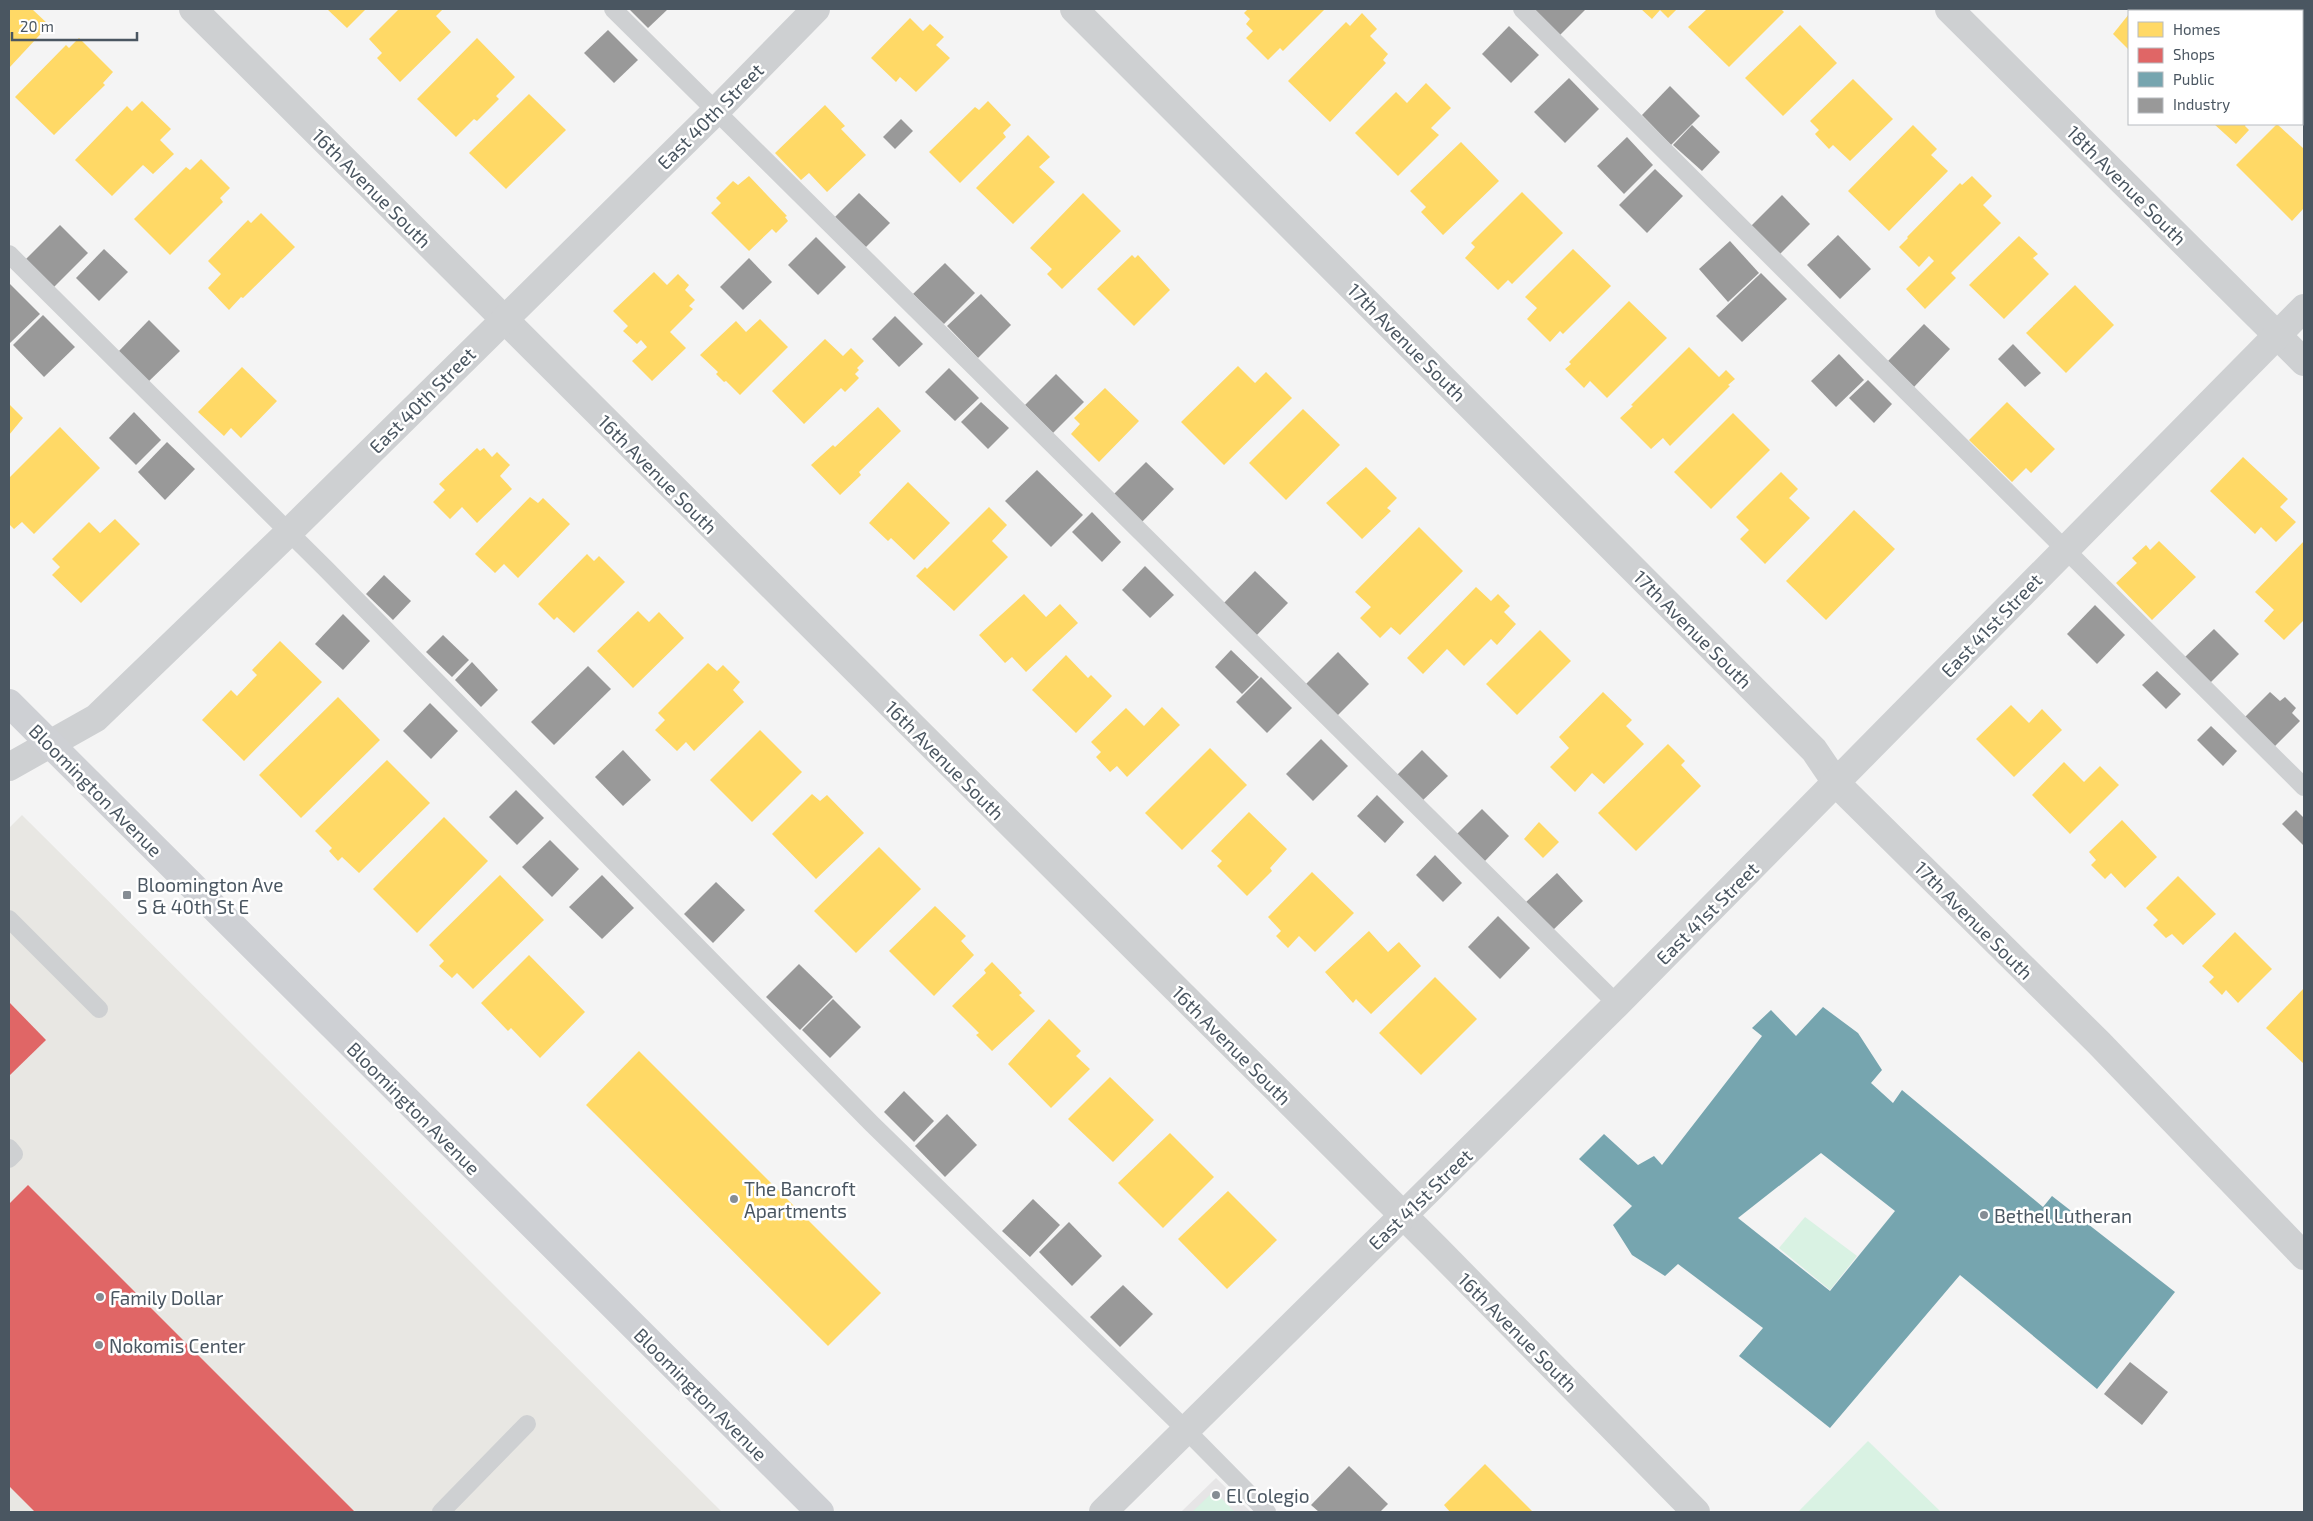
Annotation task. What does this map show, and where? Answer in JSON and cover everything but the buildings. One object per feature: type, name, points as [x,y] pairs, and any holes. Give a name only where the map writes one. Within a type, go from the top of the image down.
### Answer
[{"type":"street","name":"16th Avenue South","points":[[193,9],[1403,1216],[1696,1512]]},
{"type":"street","name":"East 40th Street","points":[[9,767],[96,718],[289,532],[716,111],[816,9]]},
{"type":"street","name":"17th Avenue South","points":[[1074,9],[1814,750],[1837,784],[2099,1043],[2304,1256]]},
{"type":"street","name":"18th Avenue South","points":[[1949,9],[2304,362]]},
{"type":"street","name":"East 41st Street","points":[[1103,1512],[1837,784],[2065,549],[2304,308]]},
{"type":"street","name":"Bloomington Avenue","points":[[9,703],[820,1512]]},
{"type":"lane","points":[[613,9],[1617,1004]]},
{"type":"lane","points":[[1522,9],[2304,787]]},
{"type":"lane","points":[[9,254],[289,532],[872,1124],[1185,1429],[1267,1512]]},
{"type":"lane","points":[[9,919],[99,1009]]},
{"type":"lane","points":[[9,1148],[14,1154],[9,1159]]},
{"type":"lane","points":[[441,1512],[528,1424]]},
{"type":"shaded area","points":[[22,815],[722,1512],[9,1512],[9,828]]},
{"type":"shaded area","name":"El Colegio","points":[[1216,1478],[1251,1512],[1181,1512]]},
{"type":"green space","points":[[1805,1217],[1857,1256],[1830,1290],[1779,1248]]},
{"type":"green space","points":[[1868,1441],[1941,1512],[1798,1512]]},
{"type":"green space","points":[[1214,1491],[1235,1512],[1192,1512]]},
{"type":"place","name":"Bloomington Ave S & 40th St E","points":[[127,895]]},
{"type":"place","name":"The Bancroft Apartments","points":[[734,1199]]},
{"type":"place","name":"Bethel Lutheran","points":[[1984,1215]]},
{"type":"place","name":"Family Dollar","points":[[100,1297]]},
{"type":"place","name":"Nokomis Center","points":[[99,1345]]},
{"type":"place","name":"El Colegio","points":[[1216,1495]]}]
